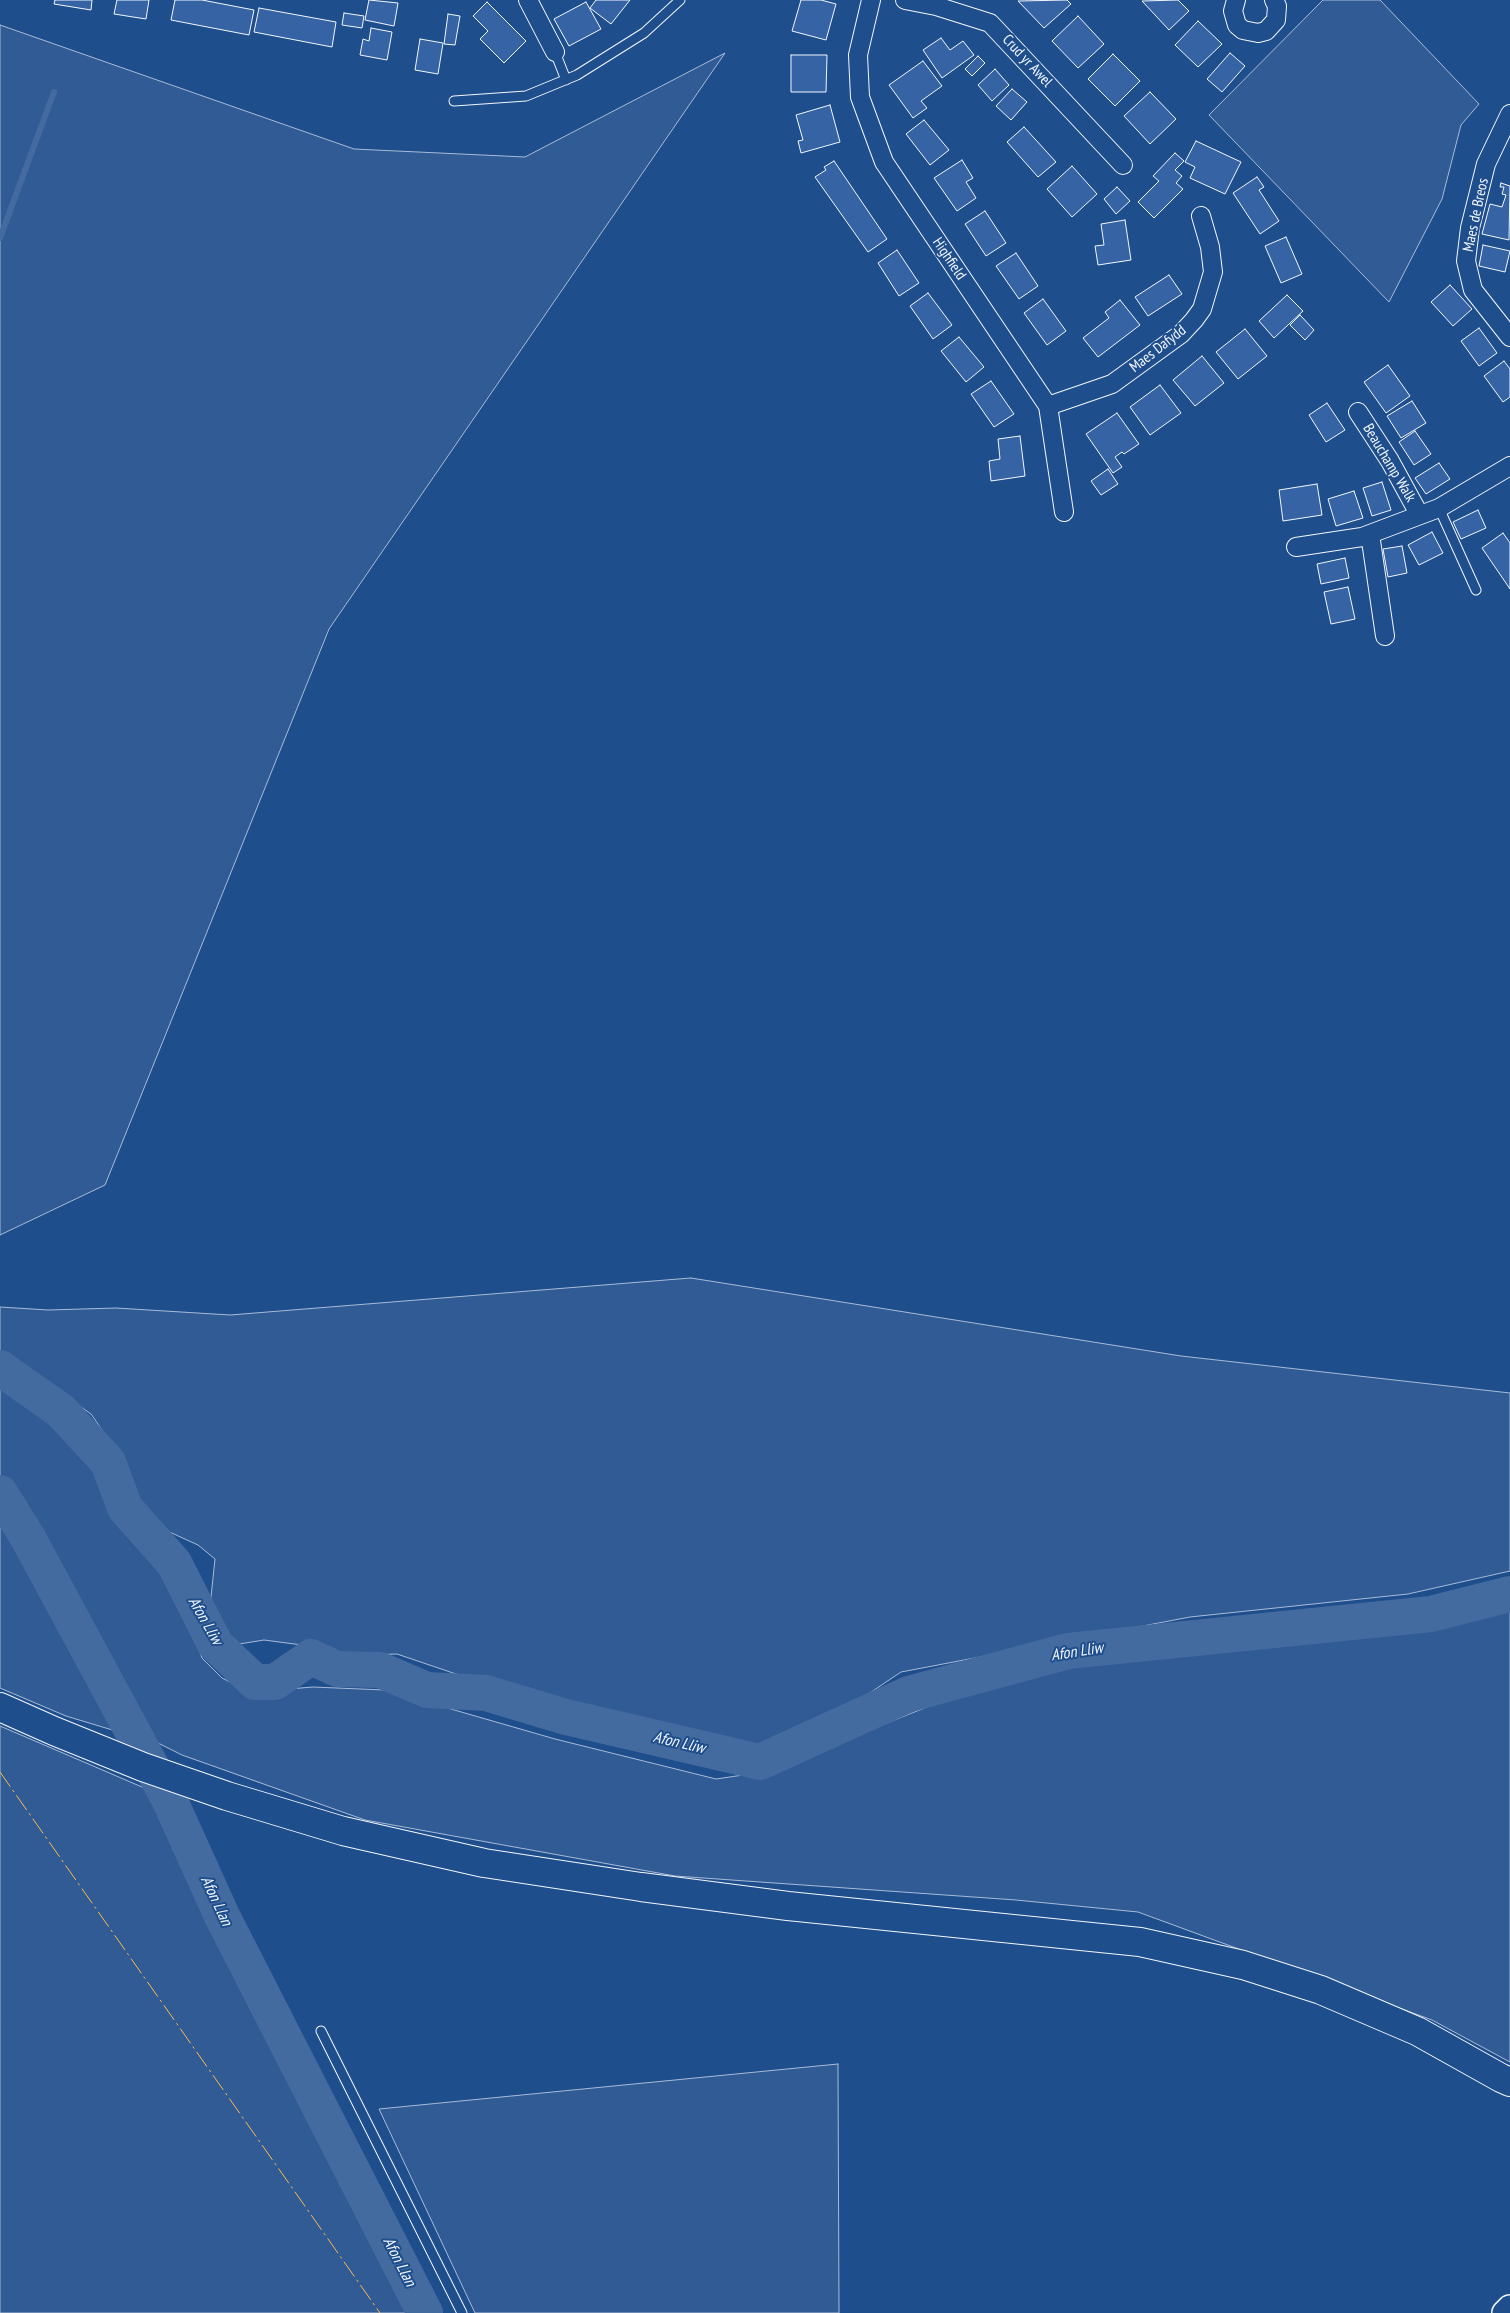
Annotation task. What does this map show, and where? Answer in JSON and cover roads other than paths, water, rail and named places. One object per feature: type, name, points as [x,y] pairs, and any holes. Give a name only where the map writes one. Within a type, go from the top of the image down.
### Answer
[{"type":"main road","points":[[0,1707],[143,1767],[227,1796],[343,1831],[484,1863],[641,1887],[788,1906],[1140,1942],[1243,1965],[1321,1990],[1417,2031],[1507,2083]]},
{"type":"main road","points":[[1505,2313],[1510,2308]]},
{"type":"street","points":[[528,0],[555,52]]},
{"type":"street","name":"Highfield","points":[[871,0],[858,55],[860,97],[884,162],[1048,406],[1064,512]]},
{"type":"street","name":"Crud yr Awel","points":[[906,0],[936,6],[990,23],[1123,165]]},
{"type":"street","points":[[1236,0],[1232,11],[1238,25],[1250,33],[1258,34],[1272,26],[1276,20],[1277,6],[1274,0]]},
{"type":"street","name":"Maes de Breos","points":[[1510,114],[1486,164],[1470,228],[1466,261],[1473,290],[1510,337]]},
{"type":"street","name":"Maes Dafydd","points":[[1048,406],[1112,384],[1180,334],[1194,320],[1202,309],[1213,272],[1210,247],[1201,216]]},
{"type":"street","name":"Beauchamp Walk","points":[[1358,412],[1390,461],[1419,514]]},
{"type":"street","name":"Beauchamp Walk","points":[[1296,547],[1370,534],[1438,508],[1510,466]]},
{"type":"street","points":[[1370,534],[1385,636]]},
{"type":"lane","points":[[454,101],[526,96],[577,76],[644,33],[680,0]]},
{"type":"lane","points":[[555,52],[566,80]]},
{"type":"lane","points":[[1438,508],[1476,590]]},
{"type":"lane","points":[[321,2031],[462,2313]]},
{"type":"waterway","points":[[0,238],[54,92]]},
{"type":"waterway","name":"Afon Lliw","points":[[0,1368],[61,1411],[108,1462],[125,1508],[174,1563],[215,1644],[255,1682],[275,1682],[311,1657],[337,1669],[380,1670],[427,1690],[486,1693],[566,1717],[760,1762],[909,1694],[1068,1651],[1431,1614],[1510,1594]]},
{"type":"waterway","name":"Afon Llan","points":[[0,1493],[28,1538],[170,1801],[222,1916],[425,2313]]}]
